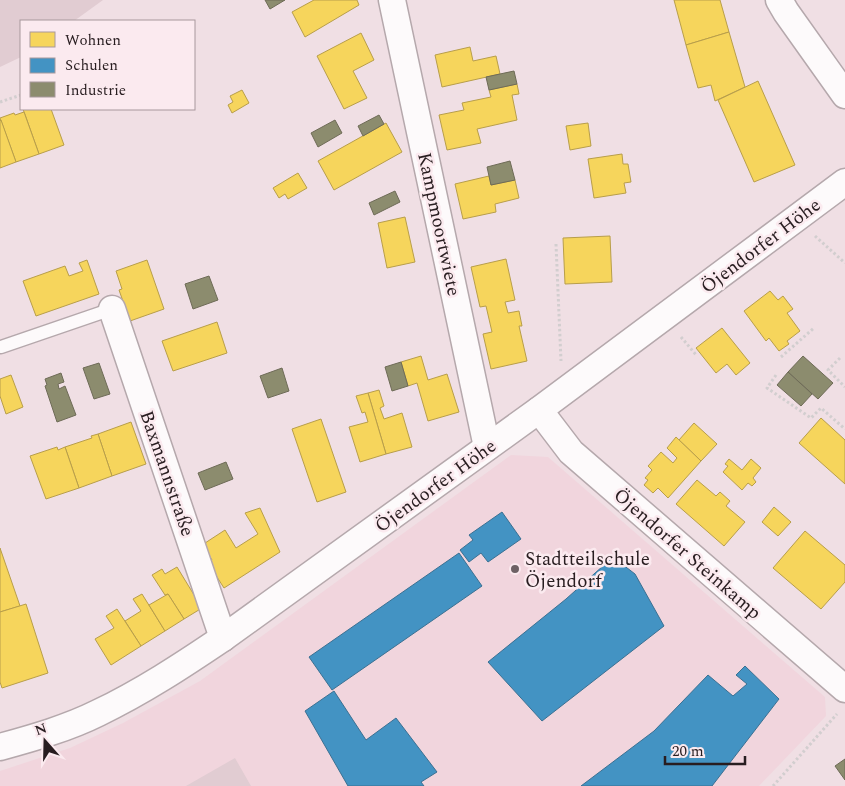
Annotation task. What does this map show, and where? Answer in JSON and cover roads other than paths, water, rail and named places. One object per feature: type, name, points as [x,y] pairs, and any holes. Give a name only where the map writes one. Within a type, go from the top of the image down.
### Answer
[{"type":"street","name":"Kampmoortwiete","points":[[392,0],[487,447]]},
{"type":"street","points":[[779,0],[845,95]]},
{"type":"street","name":"Öjendorfer Höhe","points":[[0,747],[38,736],[97,714],[177,669],[223,638],[539,410],[845,182]]},
{"type":"street","name":"Baxmannstraße","points":[[112,310],[223,638]]},
{"type":"street","name":"Öjendorfer Steinkamp","points":[[539,410],[571,452],[842,701]]},
{"type":"lane","points":[[1,347],[112,310]]},
{"type":"place","name":"Stadtteilschule Öjendorf","points":[[515,569]]}]
